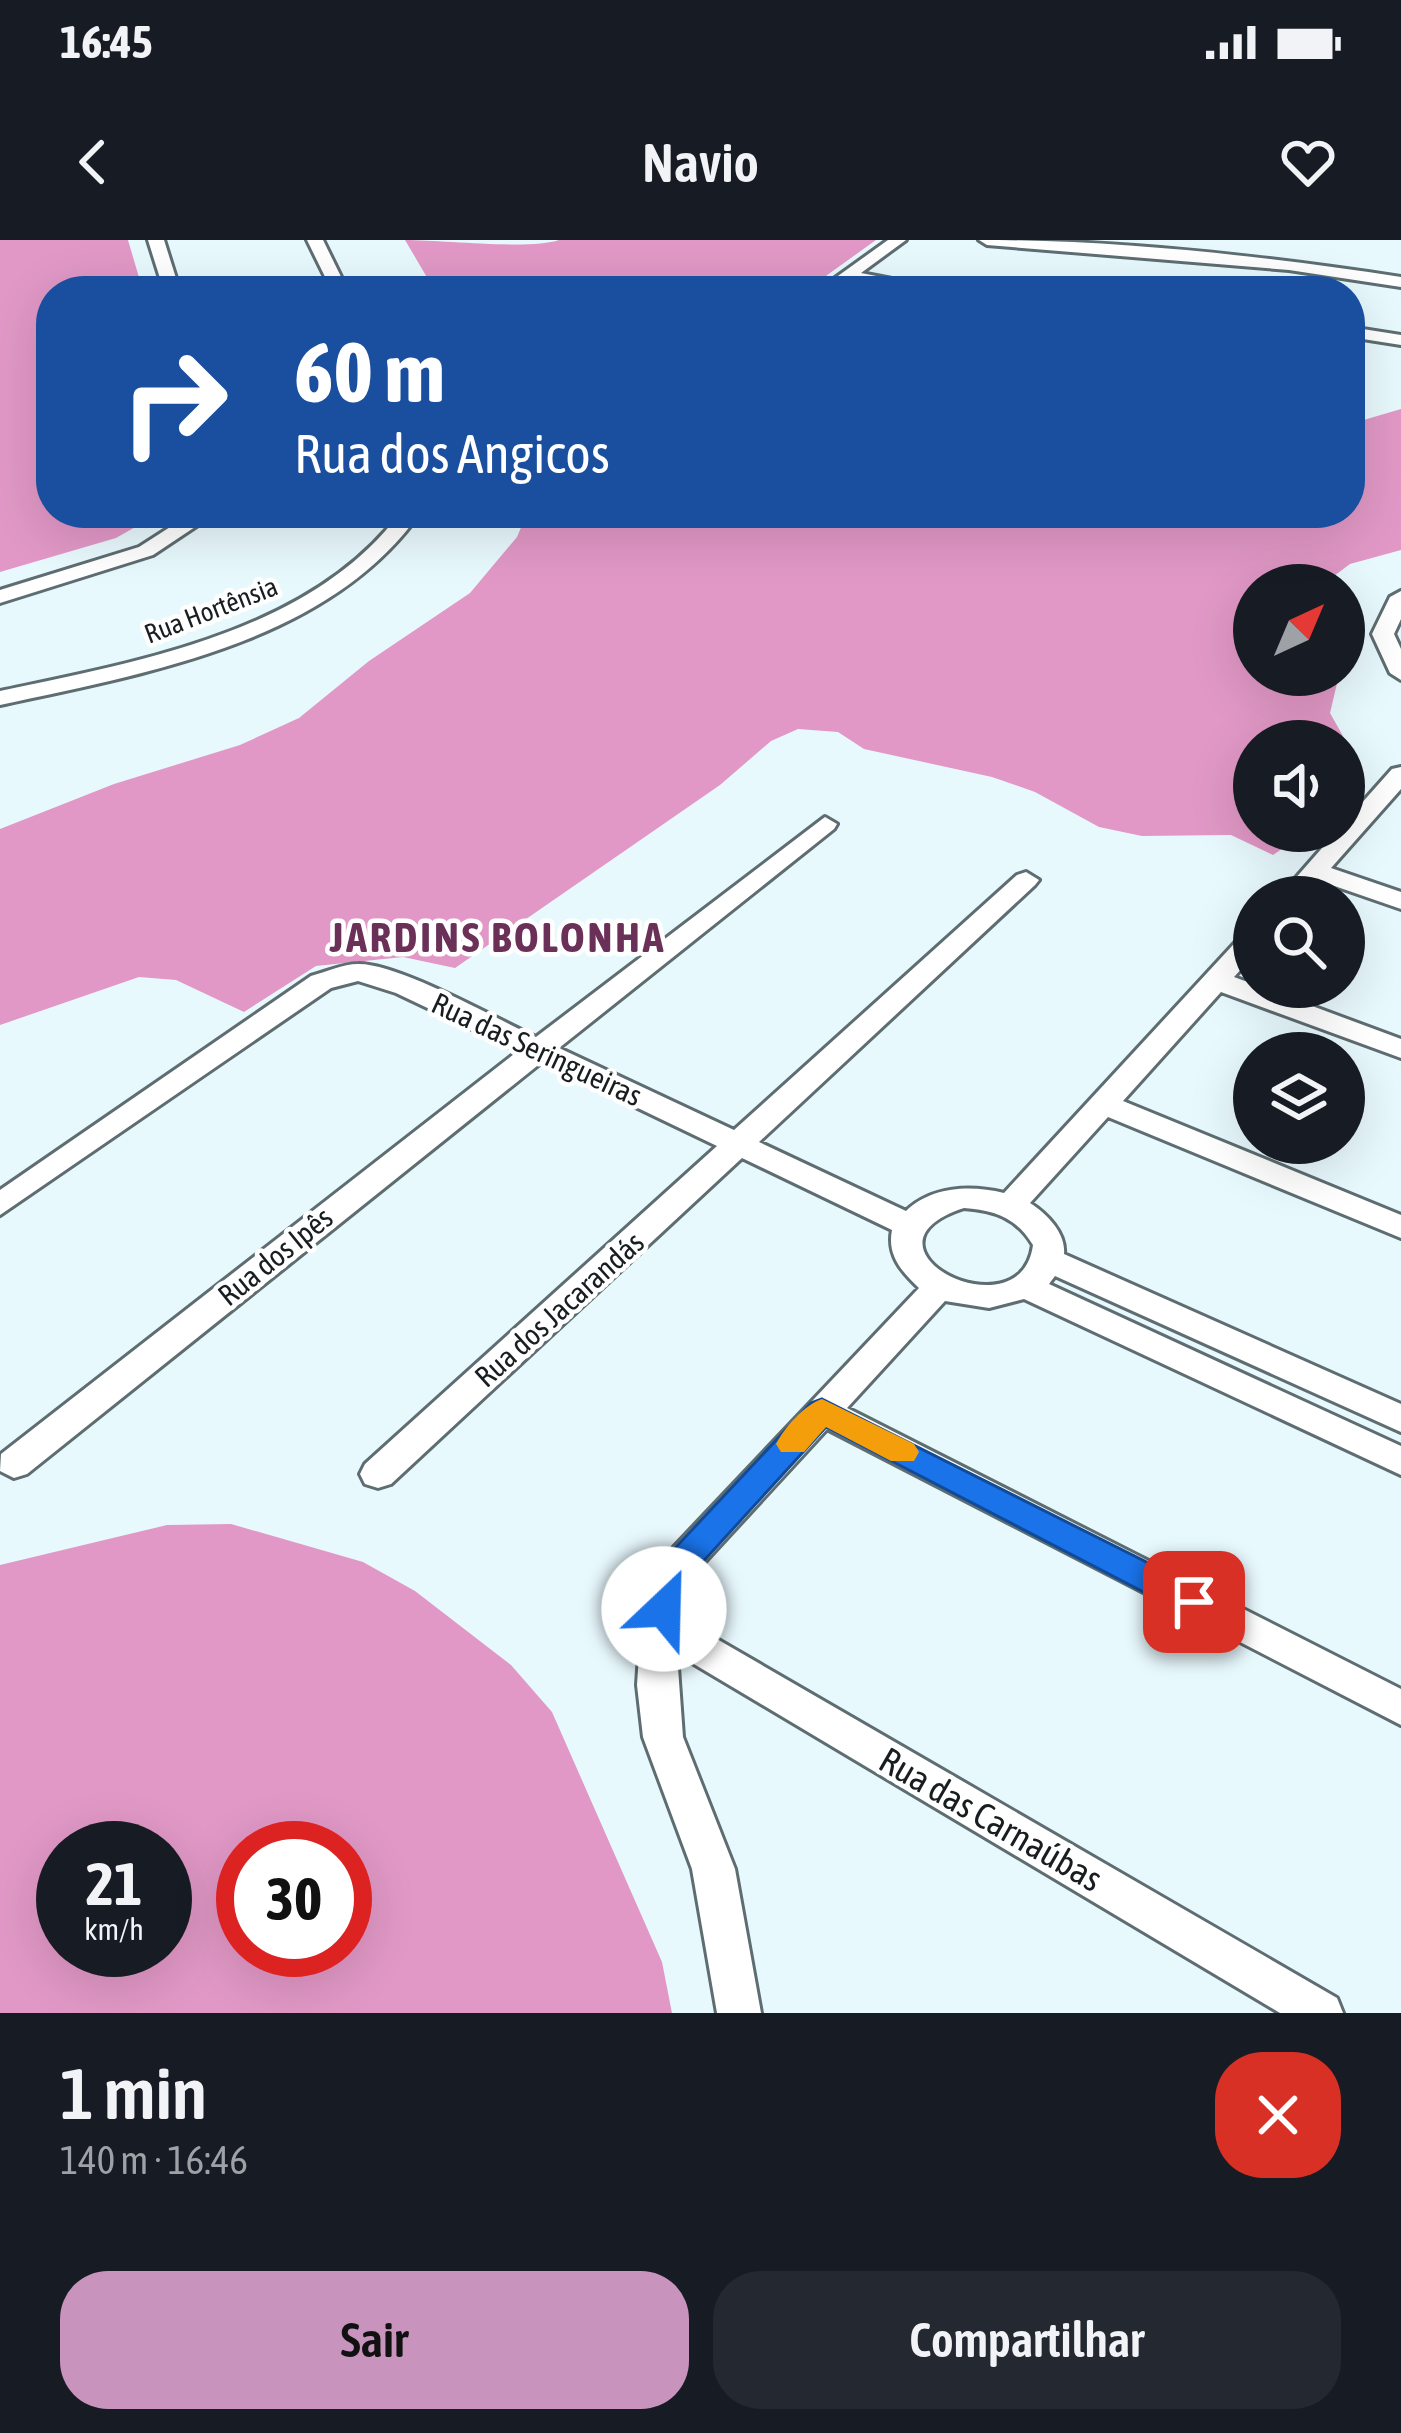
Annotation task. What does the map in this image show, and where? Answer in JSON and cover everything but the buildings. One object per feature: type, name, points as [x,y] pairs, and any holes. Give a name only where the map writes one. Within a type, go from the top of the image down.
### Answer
[{"type":"street","points":[[156,240],[167,276]]},
{"type":"street","points":[[315,240],[333,276]]},
{"type":"street","points":[[848,276],[898,240]]},
{"type":"street","points":[[987,240],[1288,265],[1361,276]]},
{"type":"street","points":[[1365,277],[1401,282]]},
{"type":"street","points":[[1365,334],[1401,340]]},
{"type":"street","points":[[0,597],[146,551],[182,528]]},
{"type":"street","name":"Rua Hortênsia","points":[[0,698],[126,671],[269,619],[342,581],[403,528]]},
{"type":"street","points":[[1401,597],[1390,610],[1383,634],[1401,673]]},
{"type":"street","points":[[1311,876],[1400,777]]},
{"type":"street","name":"Rua dos Ipês","points":[[14,1464],[825,824]]},
{"type":"street","points":[[1316,871],[1401,901]]},
{"type":"street","name":"Rua dos Jacarandás","points":[[379,1474],[1026,880]]},
{"type":"street","points":[[1011,1205],[1233,961]]},
{"type":"street","name":"Rua das Seringueiras","points":[[0,1205],[337,976],[359,971],[381,976],[907,1224]]},
{"type":"street","points":[[1216,980],[1401,1049]]},
{"type":"street","points":[[1103,1104],[1401,1227]]},
{"type":"street","points":[[1037,1274],[1042,1229],[1011,1205],[963,1197],[939,1201],[907,1224],[902,1241],[906,1258],[939,1287],[984,1297],[1037,1274],[1401,1419]]},
{"type":"street","points":[[1037,1274],[1401,1461]]},
{"type":"street","points":[[739,2013],[708,1848],[672,1765],[655,1708],[654,1650],[660,1625],[686,1558],[939,1287]]},
{"type":"street","points":[[822,1411],[1401,1708]]},
{"type":"street","name":"Rua das Carnaúbas","points":[[660,1625],[1321,2013]]},
{"type":"shaded area","points":[[0,240],[128,240],[139,276],[36,276],[36,528],[134,528],[116,538],[0,572]]},
{"type":"shaded area","points":[[405,240],[508,244],[876,240],[826,276],[426,276]]},
{"type":"shaded area","points":[[1401,409],[1401,550],[1350,564],[1233,564],[1233,696],[1334,696],[1330,713],[1334,720],[1233,720],[1233,836],[1142,836],[1099,827],[1035,792],[992,777],[864,749],[838,732],[798,729],[771,741],[720,785],[455,968],[403,957],[316,966],[244,1012],[176,980],[139,977],[0,1025],[0,829],[114,784],[240,745],[299,718],[369,661],[470,593],[521,528],[1365,528],[1365,420]]},
{"type":"shaded area","points":[[231,1524],[363,1562],[415,1591],[511,1665],[552,1712],[662,1962],[672,2013],[0,2013],[0,1565],[167,1525]]},
{"type":"slow traffic","points":[[792,1444],[822,1411],[903,1452]]},
{"type":"district","name":"JARDINS BOLONHA","points":[[498,937]]},
{"type":"route","points":[[664,1609],[686,1558],[822,1411],[1194,1602]]}]
